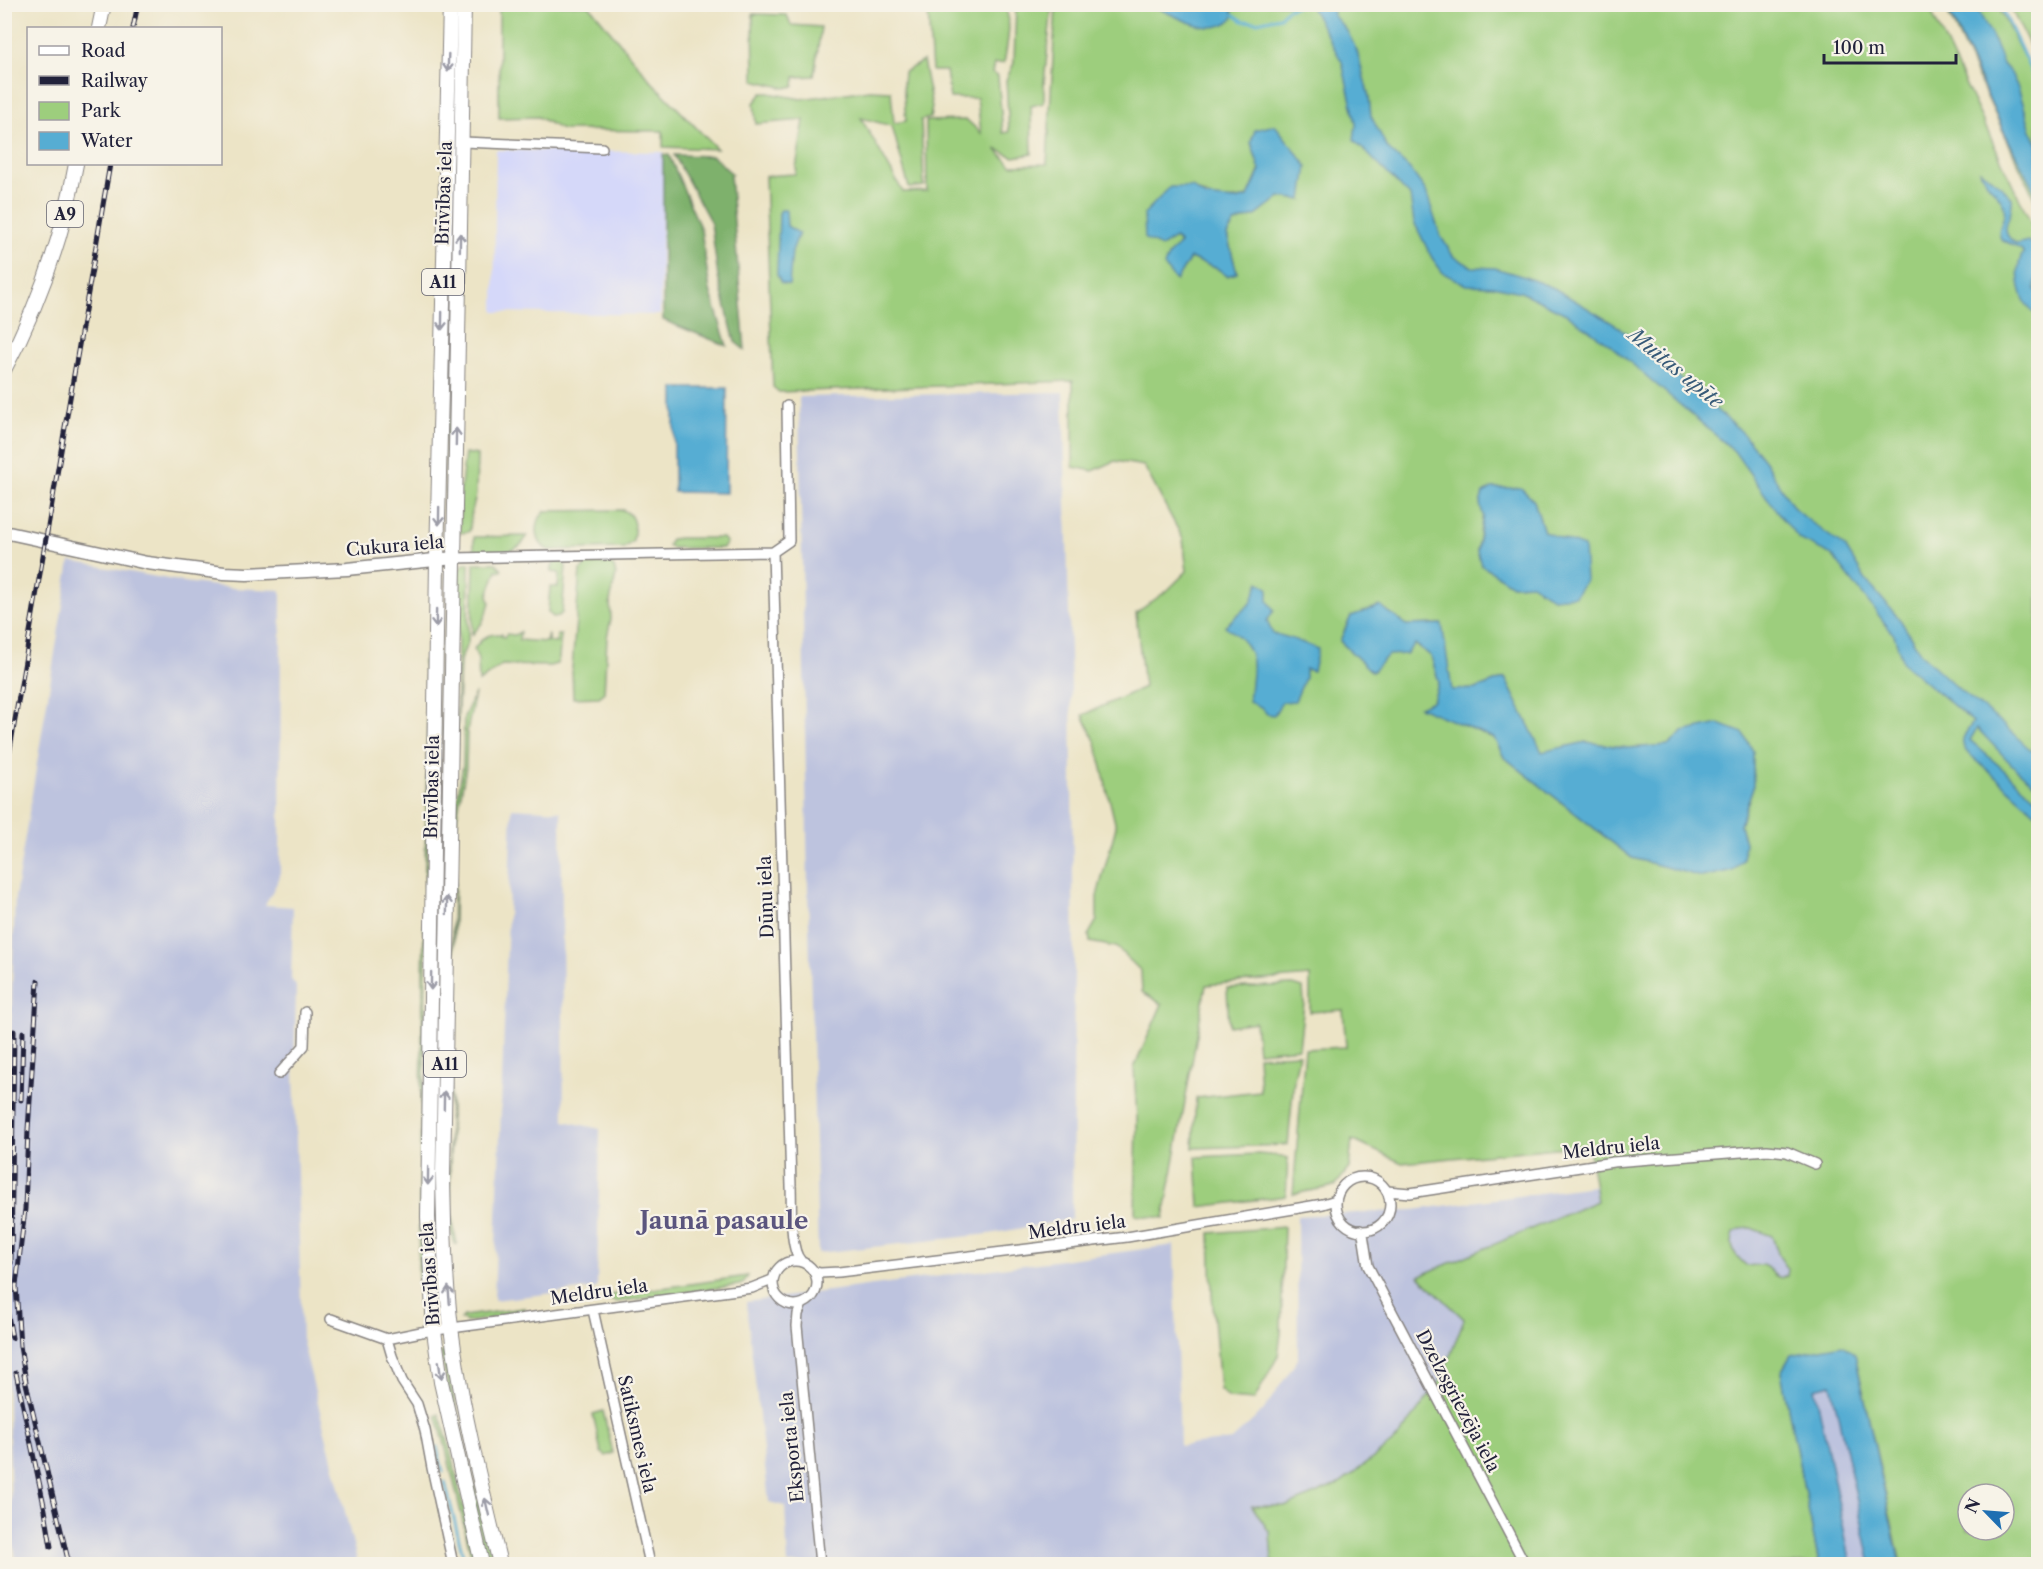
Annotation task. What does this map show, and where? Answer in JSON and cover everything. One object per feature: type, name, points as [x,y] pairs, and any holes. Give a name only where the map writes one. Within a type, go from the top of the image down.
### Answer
[{"type":"highway","points":[[99,27],[104,4]]},
{"type":"highway","name":"Brīvības iela","points":[[450,4],[437,560],[428,1217],[434,1331],[448,1419],[482,1564]]},
{"type":"highway","name":"Brīvības iela","points":[[464,4],[442,1175],[452,1330],[466,1414],[500,1564]]},
{"type":"highway","name":"A9","points":[[4,370],[22,337],[51,264],[66,213],[76,165]]},
{"type":"main road","name":"Cukura iela","points":[[4,532],[147,563],[224,573],[336,569],[424,563],[454,558]]},
{"type":"street","points":[[463,142],[602,148]]},
{"type":"street","points":[[773,552],[789,541],[787,406]]},
{"type":"street","name":"Cukura iela","points":[[454,558],[773,552]]},
{"type":"street","name":"Dūņu iela","points":[[773,552],[794,1240],[797,1257],[801,1261]]},
{"type":"street","points":[[279,1074],[304,1046],[305,1012]]},
{"type":"street","name":"Meldru iela","points":[[1410,1193],[1613,1162],[1767,1150],[1786,1152],[1815,1164]]},
{"type":"street","points":[[1356,1178],[1372,1178],[1380,1182],[1387,1191],[1388,1212],[1384,1219],[1371,1229],[1360,1230],[1347,1226],[1337,1211],[1336,1200],[1342,1187],[1356,1178]]},
{"type":"street","points":[[1387,1191],[1410,1193]]},
{"type":"street","points":[[1389,1202],[1410,1193]]},
{"type":"street","points":[[1317,1205],[1336,1200]]},
{"type":"street","points":[[1317,1205],[1337,1211]]},
{"type":"street","name":"Meldru iela","points":[[813,1271],[839,1272],[1116,1238],[1317,1205]]},
{"type":"street","points":[[1366,1251],[1371,1229]]},
{"type":"street","name":"Dzelzsgriezēja iela","points":[[1360,1230],[1368,1266],[1525,1564]]},
{"type":"street","name":"Dūņu iela","points":[[786,1263],[791,1255],[794,1240]]},
{"type":"street","points":[[786,1263],[793,1260],[807,1264],[813,1271],[817,1285]]},
{"type":"street","name":"Meldru iela","points":[[387,1339],[752,1288],[772,1280],[776,1270],[786,1263]]},
{"type":"street","name":"Meldru iela","points":[[802,1304],[813,1295],[817,1285],[823,1279],[839,1272]]},
{"type":"street","points":[[772,1280],[775,1294]]},
{"type":"street","name":"Meldru iela","points":[[752,1288],[770,1291],[786,1303]]},
{"type":"street","points":[[786,1303],[802,1304]]},
{"type":"street","name":"Eksporta iela","points":[[786,1303],[793,1313],[797,1326]]},
{"type":"street","name":"Eksporta iela","points":[[802,1304],[797,1326],[820,1564]]},
{"type":"street","name":"Satiksmes iela","points":[[592,1310],[650,1564]]},
{"type":"street","points":[[331,1319],[387,1339],[402,1380],[417,1404],[425,1430],[453,1564]]},
{"type":"shaded area","points":[[496,150],[663,152],[660,315],[494,312]]},
{"type":"shaded area","points":[[1063,392],[1071,688],[1074,966],[1072,1219],[989,1234],[818,1253],[808,891],[799,397]]},
{"type":"shaded area","points":[[70,561],[184,582],[232,588],[281,590],[280,877],[265,905],[293,907],[291,979],[296,986],[294,1073],[302,1339],[358,1564],[17,1564],[12,1535],[5,1308],[5,1205],[15,898]]},
{"type":"shaded area","points":[[512,808],[561,811],[564,1121],[600,1129],[597,1288],[494,1300]]},
{"type":"shaded area","points":[[1949,1008],[2038,1564],[788,1564],[785,1506],[769,1502],[746,1302],[1174,1245],[1180,1446],[1232,1440],[1263,1411],[1298,1359],[1297,1216],[1413,1210],[1789,1160]]},
{"type":"green space","points":[[1232,4],[1928,5],[2038,238],[2038,1564],[1901,1564],[1855,1355],[1781,1372],[1819,1564],[1277,1564],[1272,1561],[1270,1533],[1252,1506],[1287,1506],[1341,1483],[1396,1440],[1441,1380],[1464,1319],[1419,1276],[1597,1201],[1588,1145],[1402,1163],[1352,1140],[1349,1168],[1335,1186],[1293,1194],[1305,1049],[1346,1047],[1343,1010],[1310,1012],[1310,976],[1206,985],[1164,1218],[1135,1215],[1137,1119],[1134,1068],[1162,1004],[1142,992],[1141,971],[1116,947],[1090,942],[1089,934],[1097,920],[1097,896],[1116,827],[1096,743],[1083,715],[1144,687],[1136,613],[1168,590],[1187,571],[1183,539],[1144,466],[1115,461],[1093,471],[1073,467],[1073,381],[779,392],[773,387],[765,176],[795,174],[804,120],[756,124],[754,103],[762,93],[801,99],[869,90],[891,91],[894,123],[906,121],[904,72],[923,61],[932,107],[930,118],[921,120],[924,186],[909,188],[892,126],[861,118],[903,192],[927,191],[926,121],[967,120],[981,133],[977,98],[950,98],[946,71],[932,71],[928,11],[1004,5],[1009,26],[1008,41],[1004,63],[994,64],[992,73],[998,77],[1003,133],[1009,132],[1006,80],[1014,63],[1016,5],[1052,5],[1044,103],[1031,106],[1032,154],[1014,157],[996,149],[1011,165],[1047,164],[1056,5],[1180,5],[1161,9],[1233,11]],"holes":[[[1251,143],[1302,200],[1280,197],[1257,215],[1234,223],[1227,235],[1237,273],[1227,276],[1218,269],[1190,258],[1176,280],[1169,254],[1180,244],[1175,237],[1192,187],[1205,195],[1218,199],[1248,197],[1260,169]],[[1534,501],[1544,532],[1553,598],[1532,584],[1512,585],[1477,551],[1483,515]],[[1380,606],[1406,625],[1441,624],[1451,690],[1476,689],[1505,678],[1542,753],[1586,742],[1628,748],[1669,745],[1683,732],[1753,787],[1740,825],[1745,843],[1632,858],[1504,757],[1494,738],[1420,707],[1433,701],[1439,682],[1431,656],[1414,644],[1406,654],[1388,654],[1372,672],[1340,641],[1351,616]],[[1751,1228],[1772,1236],[1779,1256],[1788,1269],[1787,1276],[1776,1276],[1762,1265],[1747,1266],[1736,1255],[1732,1244],[1734,1233],[1740,1229]]]},
{"type":"green space","points":[[499,5],[589,5],[651,81],[717,149],[663,147],[663,131],[562,130],[538,117],[499,118]]},
{"type":"green space","points":[[1944,5],[1997,5],[2038,85],[2038,206]]},
{"type":"green space","points":[[2009,5],[2038,5],[2038,62]]},
{"type":"green space","points":[[753,14],[787,15],[791,25],[821,27],[814,76],[795,77],[794,86],[785,88],[754,80]]},
{"type":"green space","points":[[453,150],[457,152],[447,541],[446,391]]},
{"type":"green space","points":[[663,155],[669,155],[701,230],[710,290],[727,346],[663,320]]},
{"type":"green space","points":[[674,155],[713,156],[732,174],[730,175],[745,350],[735,342],[718,277],[711,223]]},
{"type":"green space","points":[[465,453],[477,455],[476,495],[470,530],[460,533],[460,493]]},
{"type":"green space","points":[[623,510],[632,519],[634,527],[633,541],[624,548],[548,550],[543,547],[538,537],[537,526],[545,511]]},
{"type":"green space","points":[[527,536],[523,543],[511,550],[474,552],[474,537]]},
{"type":"green space","points":[[723,538],[727,543],[723,548],[672,548],[668,545],[671,539]]},
{"type":"green space","points":[[561,560],[566,566],[562,613],[553,617],[548,612],[550,587],[558,587],[559,573],[551,572],[554,561]]},
{"type":"green space","points":[[589,561],[608,561],[614,567],[616,575],[610,601],[611,619],[607,637],[604,693],[599,697],[573,698],[572,668],[580,571]]},
{"type":"green space","points":[[465,563],[469,563],[468,642],[460,660],[456,762],[459,570]]},
{"type":"green space","points":[[474,563],[496,563],[502,569],[497,570],[488,595],[490,602],[482,623],[472,635]]},
{"type":"green space","points":[[520,632],[519,640],[546,642],[548,634],[548,642],[556,643],[557,635],[561,635],[557,664],[550,666],[502,665],[479,682],[478,659],[474,649],[477,645],[489,635],[502,634],[501,636],[505,637],[506,634],[515,635]]},
{"type":"green space","points":[[423,661],[426,661],[430,680],[422,1233],[426,1314],[421,1324],[418,1274],[428,698]]},
{"type":"green space","points":[[475,693],[467,731],[466,767],[457,816],[455,863],[450,1167],[451,1214],[457,1244],[454,1244],[448,1216],[454,817],[463,765],[464,717]]},
{"type":"green space","points":[[1293,985],[1303,988],[1304,1003],[1299,1048],[1258,1052],[1255,1022],[1229,1026],[1227,988]]},
{"type":"green space","points":[[1299,1054],[1294,1079],[1288,1145],[1193,1148],[1196,1098],[1260,1091],[1258,1056]]},
{"type":"green space","points":[[1258,1154],[1288,1158],[1286,1196],[1199,1207],[1196,1157]]},
{"type":"green space","points":[[1284,1227],[1281,1333],[1278,1356],[1254,1400],[1229,1398],[1220,1390],[1212,1294],[1210,1233]]},
{"type":"green space","points":[[748,1276],[744,1283],[739,1285],[615,1302],[611,1300],[611,1295]]},
{"type":"green space","points":[[525,1308],[521,1314],[467,1322],[461,1319],[464,1316]]},
{"type":"green space","points":[[445,1352],[461,1432],[494,1564],[486,1564],[441,1353]]},
{"type":"green space","points":[[603,1411],[613,1453],[606,1456],[601,1452],[593,1414]]},
{"type":"green space","points":[[439,1414],[448,1441],[477,1564],[473,1564],[436,1415]]},
{"type":"water","points":[[1180,5],[1232,5],[1233,18],[1216,27],[1206,27],[1159,9]]},
{"type":"water","points":[[1310,5],[1332,5],[1333,15],[1347,31],[1357,51],[1369,97],[1371,116],[1388,149],[1410,169],[1426,191],[1440,235],[1453,256],[1472,267],[1495,268],[1554,288],[1619,327],[1741,431],[1765,461],[1794,508],[1846,548],[1865,579],[1901,621],[1921,654],[1961,691],[2038,754],[2038,787],[2017,770],[1977,728],[1970,740],[2038,800],[2038,815],[1966,751],[1963,740],[1973,722],[1903,663],[1894,635],[1832,555],[1799,539],[1734,451],[1610,345],[1568,315],[1521,292],[1493,286],[1466,285],[1443,273],[1432,258],[1414,222],[1410,196],[1354,140],[1356,124],[1342,62]]},
{"type":"water","points":[[1946,5],[1975,5],[1993,38],[2003,64],[2011,73],[2038,145],[2038,198],[2003,129]]},
{"type":"water","points":[[1275,125],[1307,166],[1302,200],[1280,197],[1257,215],[1234,223],[1227,235],[1237,273],[1227,276],[1218,269],[1190,258],[1176,281],[1164,266],[1169,254],[1180,244],[1175,238],[1161,247],[1145,239],[1144,214],[1170,187],[1192,187],[1206,197],[1235,200],[1248,197],[1260,170],[1251,142],[1255,130]]},
{"type":"water","points":[[1980,170],[1998,183],[2012,198],[2006,229],[2010,239],[2016,244],[2028,241],[2035,247],[2038,265],[2035,290],[2038,293],[2038,316],[2027,304],[2020,287],[2019,269],[2022,250],[2001,239],[2000,230],[2004,206],[1999,196],[1984,180]]},
{"type":"water","points":[[781,210],[786,210],[787,226],[799,233],[792,251],[789,285],[781,283],[777,275],[779,213]]},
{"type":"water","points":[[674,388],[727,388],[726,493],[674,492]]},
{"type":"water","points":[[1492,488],[1521,488],[1534,501],[1544,532],[1584,547],[1586,580],[1575,596],[1553,598],[1532,584],[1512,585],[1481,565],[1477,551],[1483,515],[1480,504],[1483,493]]},
{"type":"water","points":[[1259,582],[1268,588],[1268,601],[1274,610],[1267,621],[1273,634],[1318,649],[1313,671],[1305,669],[1305,678],[1295,701],[1282,702],[1274,715],[1267,714],[1261,707],[1249,702],[1252,659],[1244,643],[1225,626],[1251,603]]},
{"type":"water","points":[[1380,606],[1406,625],[1442,624],[1452,690],[1476,689],[1505,678],[1542,752],[1586,742],[1628,748],[1669,745],[1683,732],[1719,724],[1743,733],[1753,751],[1753,787],[1740,825],[1745,843],[1743,860],[1733,870],[1702,877],[1632,858],[1504,757],[1494,738],[1419,707],[1433,701],[1439,682],[1431,656],[1415,644],[1406,654],[1388,655],[1372,672],[1340,641],[1351,616]]},
{"type":"water","points":[[1842,1345],[1855,1354],[1900,1564],[1871,1564],[1831,1384],[1815,1388],[1851,1564],[1819,1564],[1781,1372],[1791,1355]]},
{"type":"waterway","points":[[1233,14],[1243,21],[1257,22],[1280,17],[1286,10],[1300,4]]},
{"type":"waterway","points":[[2000,4],[2038,86]]},
{"type":"waterway","points":[[437,1447],[443,1472]]},
{"type":"waterway","points":[[445,1482],[465,1564]]},
{"type":"railway","points":[[133,27],[138,4]]},
{"type":"railway","points":[[4,784],[110,165]]},
{"type":"railway","points":[[26,1382],[20,1346],[16,1286],[25,1209],[38,981]]},
{"type":"railway","points":[[7,1040],[10,988]]},
{"type":"railway","points":[[11,1263],[14,1031]]},
{"type":"railway","points":[[21,1100],[23,1032]]},
{"type":"railway","points":[[4,1254],[6,1304],[12,1338]]},
{"type":"railway","points":[[16,1373],[51,1547]]},
{"type":"railway","points":[[24,1375],[69,1564]]},
{"type":"district","name":"Jaunā pasaule","points":[[724,1220]]},
{"type":"water label","name":"Muitas upīte","points":[[1676,368]]}]
